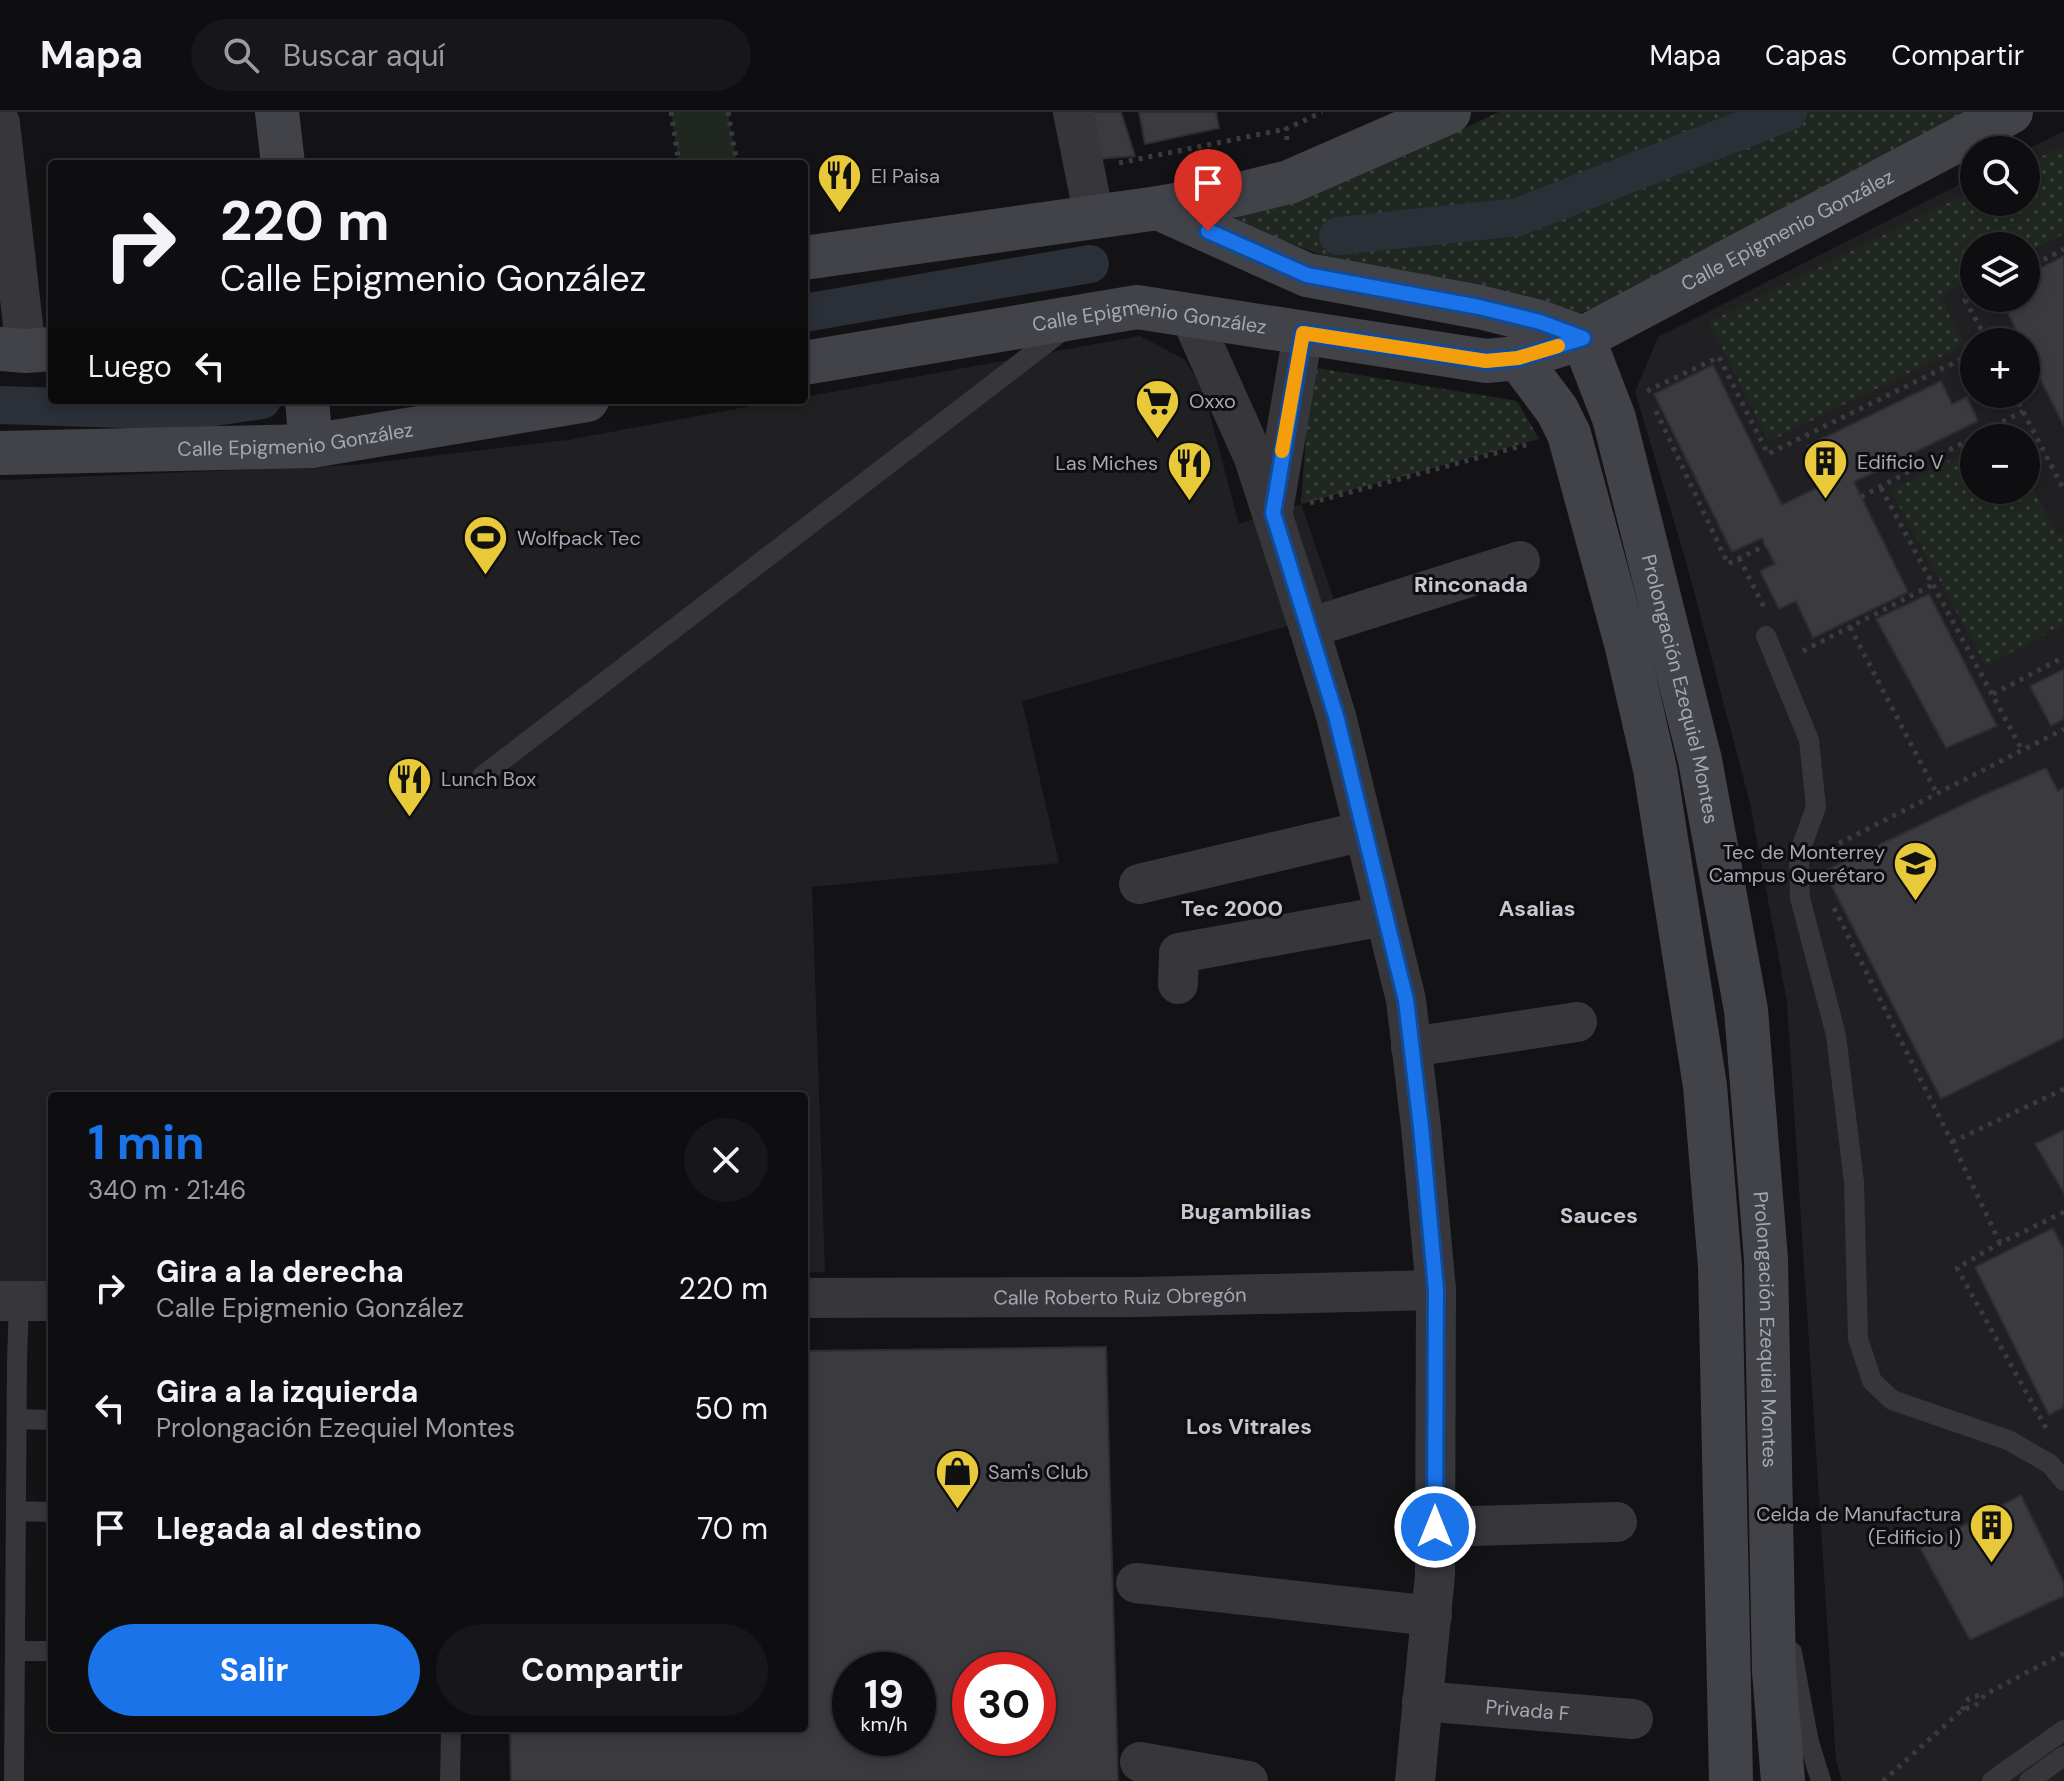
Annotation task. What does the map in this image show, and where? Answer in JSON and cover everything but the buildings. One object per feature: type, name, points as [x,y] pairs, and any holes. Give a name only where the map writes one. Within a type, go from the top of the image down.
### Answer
[{"type":"main road","points":[[277,112],[283,160]]},
{"type":"main road","points":[[808,257],[1240,194],[1289,182],[1449,112]]},
{"type":"main road","name":"Calle Epigmenio González","points":[[808,362],[1137,307],[1486,361],[1518,358],[1583,338],[2011,112]]},
{"type":"main road","points":[[1125,213],[1307,275],[1479,307],[1540,322],[1583,338]]},
{"type":"main road","name":"Prolongación Ezequiel Montes","points":[[1583,338],[1614,418],[1700,760],[1746,1010],[1766,1259],[1774,1671],[1783,1781]]},
{"type":"main road","name":"Prolongación Ezequiel Montes","points":[[1518,358],[1557,410],[1569,434],[1627,647],[1655,769],[1705,1086],[1720,1267],[1731,1781]]},
{"type":"main road","points":[[307,404],[311,446]]},
{"type":"main road","name":"Calle Epigmenio González","points":[[0,453],[311,446],[563,404]]},
{"type":"street","points":[[1073,112],[1125,213]]},
{"type":"street","points":[[0,123],[26,350]]},
{"type":"street","points":[[1190,315],[1254,458],[1273,513],[1336,716],[1406,1000],[1436,1290],[1432,1616],[1415,1781]]},
{"type":"street","points":[[1273,513],[1303,333]]},
{"type":"street","points":[[1309,628],[1520,561]]},
{"type":"street","points":[[1139,884],[1364,831]]},
{"type":"street","points":[[1178,984],[1179,953],[1385,916]]},
{"type":"street","points":[[1411,1047],[1577,1022]]},
{"type":"street","name":"Calle Roberto Ruiz Obregón","points":[[808,1298],[1139,1297],[1436,1290]]},
{"type":"street","points":[[1435,1527],[1617,1522]]},
{"type":"street","points":[[1136,1583],[1432,1616]]},
{"type":"street","name":"Privada F","points":[[1422,1701],[1633,1719]]},
{"type":"street","points":[[1140,1762],[1248,1781]]},
{"type":"lane","points":[[482,776],[1081,317]]},
{"type":"lane","points":[[1766,636],[1809,740],[1816,807],[1799,854],[1800,898],[1836,1035],[1854,1182],[1858,1339],[1872,1381],[1892,1400],[2008,1440],[2050,1464],[2064,1481]]},
{"type":"lane","points":[[14,1781],[17,1419],[24,1301]]},
{"type":"lane","points":[[17,1419],[48,1420]]},
{"type":"lane","points":[[16,1511],[48,1512]]},
{"type":"lane","points":[[1770,1541],[1809,1742],[1821,1781]]},
{"type":"lane","points":[[15,1651],[48,1651]]},
{"type":"lane","points":[[1992,1781],[2064,1730]]},
{"type":"lane","points":[[450,1781],[451,1732]]},
{"type":"lane","points":[[2029,1781],[2064,1756]]},
{"type":"path","points":[[671,112],[678,160]]},
{"type":"path","points":[[728,112],[736,160]]},
{"type":"path","points":[[1125,213],[1119,163],[1286,129]]},
{"type":"path","points":[[2040,262],[2064,249]]},
{"type":"path","points":[[1766,545],[1728,564],[1646,390],[1719,357],[1768,454],[1960,360]]},
{"type":"path","points":[[2021,408],[2064,490]]},
{"type":"path","points":[[1861,497],[2023,411]]},
{"type":"path","points":[[1273,513],[1569,434]]},
{"type":"path","points":[[1881,488],[2022,750]]},
{"type":"path","points":[[1801,652],[1934,584]]},
{"type":"path","points":[[1850,627],[1937,794]]},
{"type":"path","points":[[1993,694],[2064,657]]},
{"type":"path","points":[[1824,852],[2064,729]]},
{"type":"path","points":[[1831,901],[2000,1243]]},
{"type":"path","points":[[1952,1142],[2064,1089]]},
{"type":"path","points":[[2052,1440],[1957,1268],[2064,1212]]},
{"type":"path","points":[[1883,1781],[1962,1710],[1975,1706],[1986,1694],[2064,1653]]},
{"type":"shaded area","points":[[671,112],[728,112],[736,160],[678,160]]},
{"type":"shaded area","points":[[1499,112],[1969,112],[1574,316],[1329,258],[1222,217],[1400,158]]},
{"type":"shaded area","name":"Tec de Monterrey Campus Querétaro","points":[[2064,131],[2064,1781],[1842,1781],[1836,1761],[1787,1002],[1750,803],[1685,558],[1635,392],[1658,337],[1960,184],[1960,216],[2040,216],[2040,143]]},
{"type":"shaded area","points":[[2064,145],[2064,234],[2040,246],[2040,232],[1960,232],[1960,286],[1940,296],[1960,335],[1960,347],[1769,442],[1709,322],[1960,197],[1960,216],[2040,216],[2040,157]]},
{"type":"shaded area","points":[[1140,336],[1184,359],[1203,389],[1239,524],[1301,504],[1338,611],[1022,701],[1059,863],[812,887],[825,1272],[808,1273],[808,1092],[48,1092],[48,1282],[0,1282],[0,480],[354,465],[567,440],[763,404],[808,404],[808,396]]},
{"type":"shaded area","points":[[1311,367],[1517,401],[1539,439],[1301,504]]},
{"type":"shaded area","points":[[1960,454],[1960,504],[2040,503],[2058,536],[2064,533],[2064,624],[1986,666],[1891,491]]},
{"type":"waterway","points":[[1338,236],[1518,217],[1788,112]]},
{"type":"waterway","points":[[808,312],[1090,264]]},
{"type":"waterway","points":[[0,405],[188,411],[235,404]]},
{"type":"slow traffic","points":[[1282,451],[1303,333],[1486,361],[1518,358],[1558,346]]},
{"type":"place","name":"El Paisa","points":[[840,215]]},
{"type":"place","name":"Oxxo","points":[[1158,440]]},
{"type":"place","name":"Edificio V","points":[[1826,501]]},
{"type":"place","name":"Las Miches","points":[[1189,502]]},
{"type":"place","name":"Wolfpack Tec","points":[[486,577]]},
{"type":"place","name":"Lunch Box","points":[[410,818]]},
{"type":"place","name":"Tec de Monterrey Campus Querétaro","points":[[1916,903]]},
{"type":"place","name":"Sam's Club","points":[[957,1511]]},
{"type":"place","name":"Celda de Manufactura (Edificio I)","points":[[1992,1565]]},
{"type":"district","name":"Rinconada","points":[[1471,584]]},
{"type":"district","name":"Tec 2000","points":[[1232,908]]},
{"type":"district","name":"Asalias","points":[[1537,908]]},
{"type":"district","name":"Bugambilias","points":[[1246,1211]]},
{"type":"district","name":"Sauces","points":[[1599,1215]]},
{"type":"district","name":"Los Vitrales","points":[[1249,1426]]},
{"type":"route","points":[[1208,231],[1307,275],[1513,314],[1583,338],[1518,358],[1486,361],[1303,333],[1273,513],[1336,716],[1406,1000],[1436,1290],[1435,1527]]}]
